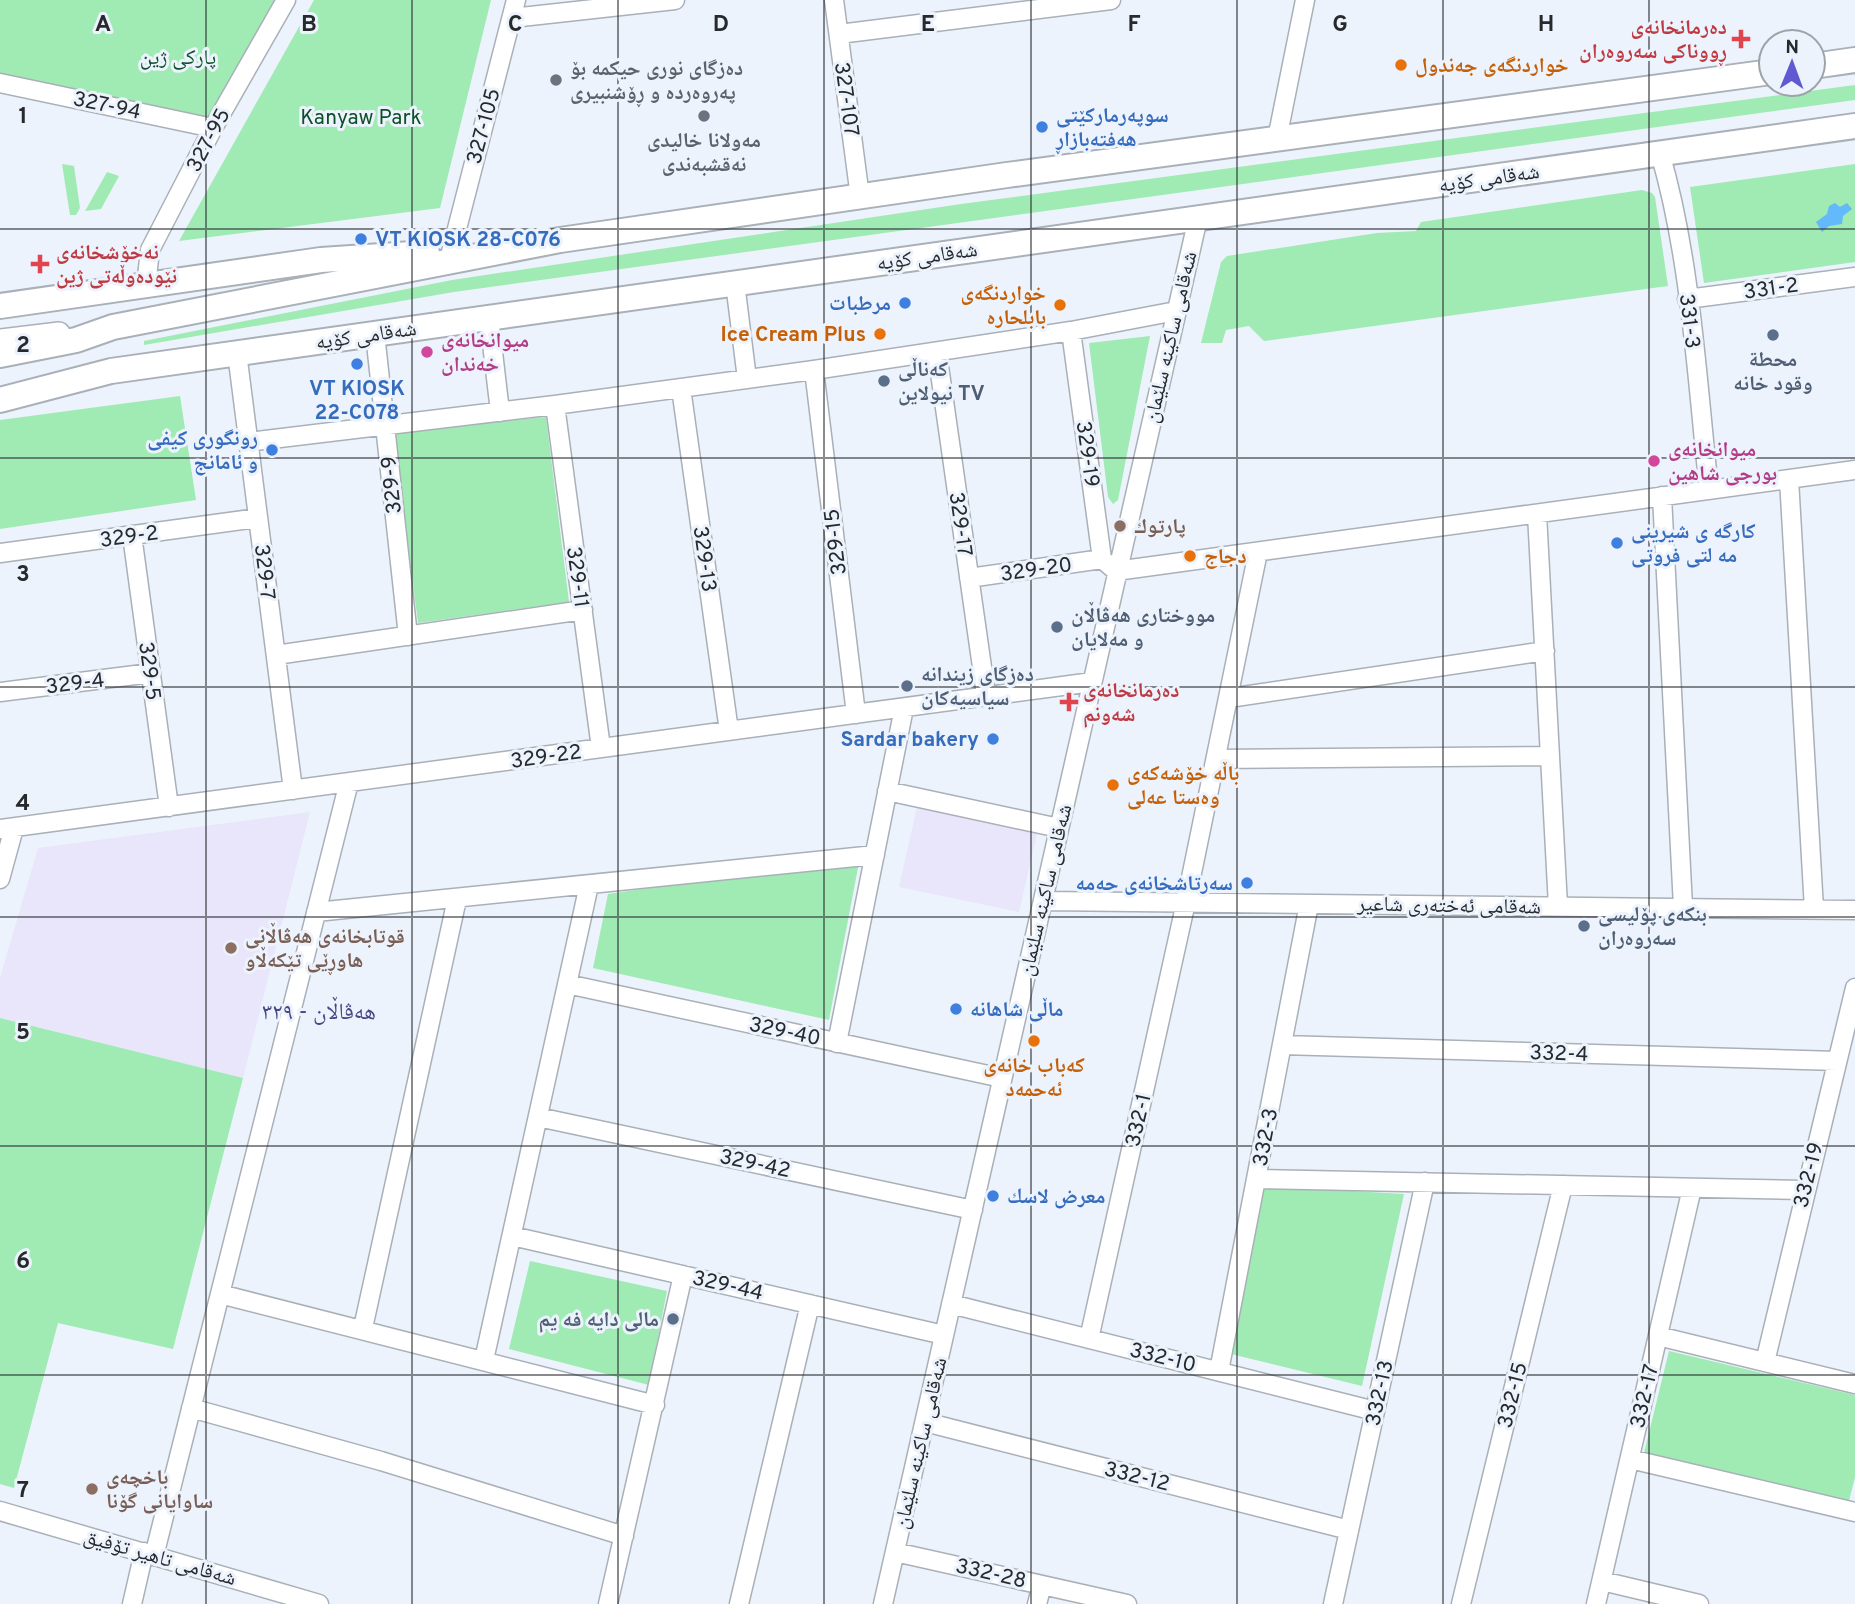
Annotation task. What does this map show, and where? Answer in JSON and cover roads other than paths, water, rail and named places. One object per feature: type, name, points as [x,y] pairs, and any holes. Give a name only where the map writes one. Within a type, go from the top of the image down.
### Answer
[{"type":"highway","points":[[1827,64],[1855,60]]},
{"type":"highway","points":[[0,306],[321,260],[560,240],[1757,74]]},
{"type":"highway","name":"شەقامی کۆیە","points":[[111,371],[1855,126]]},
{"type":"highway","points":[[0,355],[66,342],[113,327],[560,240]]},
{"type":"highway","points":[[0,400],[111,371]]},
{"type":"main road","points":[[0,340],[113,327]]},
{"type":"main road","name":"شەقامی کۆیە","points":[[0,389],[111,371]]},
{"type":"street","name":"327-95","points":[[146,286],[150,250],[213,128],[286,0]]},
{"type":"street","points":[[514,9],[675,0]]},
{"type":"street","name":"327-107","points":[[834,0],[860,197]]},
{"type":"street","points":[[1277,139],[1306,0]]},
{"type":"street","points":[[839,34],[974,8],[1101,1]]},
{"type":"street","name":"327-105","points":[[451,251],[514,9]]},
{"type":"street","name":"327-94","points":[[0,83],[213,128]]},
{"type":"street","name":"331-3","points":[[1660,153],[1668,180],[1688,299],[1709,490]]},
{"type":"street","name":"شەقامی ساکینە سلێمان","points":[[883,1604],[1092,682],[1109,565],[1198,218]]},
{"type":"street","name":"331-2","points":[[1688,299],[1855,276]]},
{"type":"street","points":[[736,283],[747,379]]},
{"type":"street","points":[[248,442],[814,370],[1071,331],[1176,311]]},
{"type":"street","points":[[489,317],[500,412]]},
{"type":"street","name":"329-19","points":[[1071,331],[1109,565]]},
{"type":"street","name":"329-9","points":[[375,334],[408,636]]},
{"type":"street","name":"329-17","points":[[937,352],[986,695]]},
{"type":"street","name":"329-7","points":[[237,353],[293,790]]},
{"type":"street","name":"329-15","points":[[814,370],[856,714]]},
{"type":"street","name":"329-13","points":[[681,388],[729,731]]},
{"type":"street","name":"329-11","points":[[555,405],[601,748]]},
{"type":"street","name":"329-20","points":[[969,578],[1258,552],[1855,470]]},
{"type":"street","points":[[1789,479],[1814,909]]},
{"type":"street","points":[[1662,496],[1683,908]]},
{"type":"street","points":[[1537,514],[1558,906]]},
{"type":"street","name":"329-2","points":[[0,553],[258,518]]},
{"type":"street","name":"329-5","points":[[132,535],[169,807]]},
{"type":"street","name":"332-1","points":[[1089,1339],[1217,759],[1258,552]]},
{"type":"street","points":[[276,655],[583,610]]},
{"type":"street","points":[[1229,698],[1545,651]]},
{"type":"street","name":"329-4","points":[[0,692],[151,673]]},
{"type":"street","name":"329-22","points":[[7,828],[1092,682]]},
{"type":"street","points":[[837,1042],[904,708]]},
{"type":"street","points":[[1217,759],[1550,756]]},
{"type":"street","points":[[132,1604],[191,1408],[349,782]]},
{"type":"street","points":[[887,790],[1059,828]]},
{"type":"street","points":[[0,879],[7,828]]},
{"type":"street","points":[[316,912],[875,855]]},
{"type":"street","points":[[484,1360],[589,885]]},
{"type":"street","points":[[363,1328],[457,899]]},
{"type":"street","name":"شەقامی ئەختەری شاعیر","points":[[1043,901],[1855,910]]},
{"type":"street","name":"332-3","points":[[1219,1371],[1309,904]]},
{"type":"street","name":"329-40","points":[[567,984],[1002,1078]]},
{"type":"street","name":"332-19","points":[[1765,1362],[1855,988]]},
{"type":"street","name":"332-4","points":[[1282,1045],[1837,1061]]},
{"type":"street","name":"329-42","points":[[538,1117],[973,1210]]},
{"type":"street","points":[[1256,1179],[1804,1191]]},
{"type":"street","name":"332-13","points":[[1333,1604],[1425,1182]]},
{"type":"street","name":"332-15","points":[[1461,1604],[1563,1185]]},
{"type":"street","name":"332-17","points":[[1597,1604],[1692,1188]]},
{"type":"street","name":"329-44","points":[[512,1236],[944,1335]]},
{"type":"street","points":[[608,1604],[683,1275]]},
{"type":"street","points":[[220,1293],[655,1405]]},
{"type":"street","points":[[739,1604],[810,1304]]},
{"type":"street","name":"332-10","points":[[951,1304],[1375,1411]]},
{"type":"street","points":[[1658,1336],[1855,1384]]},
{"type":"street","points":[[191,1408],[381,1461],[624,1536]]},
{"type":"street","name":"332-12","points":[[925,1422],[1349,1530]]},
{"type":"street","points":[[1630,1459],[1855,1512]]},
{"type":"street","name":"شەقامی تاهیر تۆفیق","points":[[0,1511],[308,1602]]},
{"type":"street","name":"332-28","points":[[895,1552],[1127,1604]]},
{"type":"street","points":[[1602,1581],[1699,1604]]},
{"type":"street","points":[[1037,1604],[1042,1585]]},
{"type":"water","points":[[1835,203],[1840,207],[1847,203],[1852,209],[1843,216],[1842,224],[1829,226],[1822,232],[1816,222],[1827,214],[1829,206]]},
{"type":"place","name":"دەرمانخانەی ڕووناکی سەروەران","points":[[1741,39]]},
{"type":"place","name":"خواردنگەی جەندول","points":[[1401,65]]},
{"type":"place","name":"دەزگای نوری حیکمە بۆ پەروەردە و ڕۆشنبیری","points":[[556,80]]},
{"type":"place","name":"مەولانا خالیدی نەقشبەندی","points":[[704,116]]},
{"type":"place","name":"سوپەرمارکێتی هەفتەبازاڕ","points":[[1042,127]]},
{"type":"place","name":"VT KIOSK 28-C076","points":[[361,239]]},
{"type":"place","name":"نەخۆشخانەی نێودەوڵەتی ژین","points":[[40,264]]},
{"type":"place","name":"مرطبات","points":[[905,303]]},
{"type":"place","name":"خواردنگەی بابلحارە","points":[[1060,305]]},
{"type":"place","name":"Ice Cream Plus","points":[[880,334]]},
{"type":"place","name":"محطة وقود خانه","points":[[1773,335]]},
{"type":"place","name":"میوانخانەی خەندان","points":[[427,352]]},
{"type":"place","name":"VT KIOSK 22-C078","points":[[357,364]]},
{"type":"place","name":"کەناڵی نیولاین TV","points":[[884,381]]},
{"type":"place","name":"رونگورى كيفى و ئامانج","points":[[272,450]]},
{"type":"place","name":"میوانخانەی بورجی شاهین","points":[[1654,461]]},
{"type":"place","name":"پارتوك","points":[[1120,526]]},
{"type":"place","name":"كارگه ى شيرينى مه لتى فروتى","points":[[1617,543]]},
{"type":"place","name":"دجاج","points":[[1190,556]]},
{"type":"place","name":"مووختاری ھەڤاڵان و مەلایان","points":[[1057,627]]},
{"type":"place","name":"دەزگای زیندانە سیاسیەکان","points":[[907,686]]},
{"type":"place","name":"دەرمانخانەی شەونم","points":[[1069,702]]},
{"type":"place","name":"Sardar bakery","points":[[993,739]]},
{"type":"place","name":"باڵە خۆشەکەی وەستا عەلی","points":[[1113,785]]},
{"type":"place","name":"سەرتاشخانەی حەمە","points":[[1247,883]]},
{"type":"place","name":"بنکەی پۆلیسی سەروەران","points":[[1584,926]]},
{"type":"place","name":"قوتابخانەی هەڤاڵانی هاوڕێی تێکەڵاو","points":[[231,948]]},
{"type":"place","name":"ماڵی شاھانە","points":[[956,1009]]},
{"type":"place","name":"کەباب خانەی ئەحمەد","points":[[1034,1041]]},
{"type":"place","name":"معرض لاسك","points":[[993,1196]]},
{"type":"place","name":"مالى دايه فه يم","points":[[673,1319]]},
{"type":"place","name":"باخچەی ساوایانی گۆنا","points":[[92,1489]]},
{"type":"district","name":"هەڤاڵان - ٣٢٩","points":[[319,1011]]},
{"type":"park label","name":"پارکی ژین","points":[[178,57]]},
{"type":"park label","name":"Kanyaw Park","points":[[361,117]]}]
